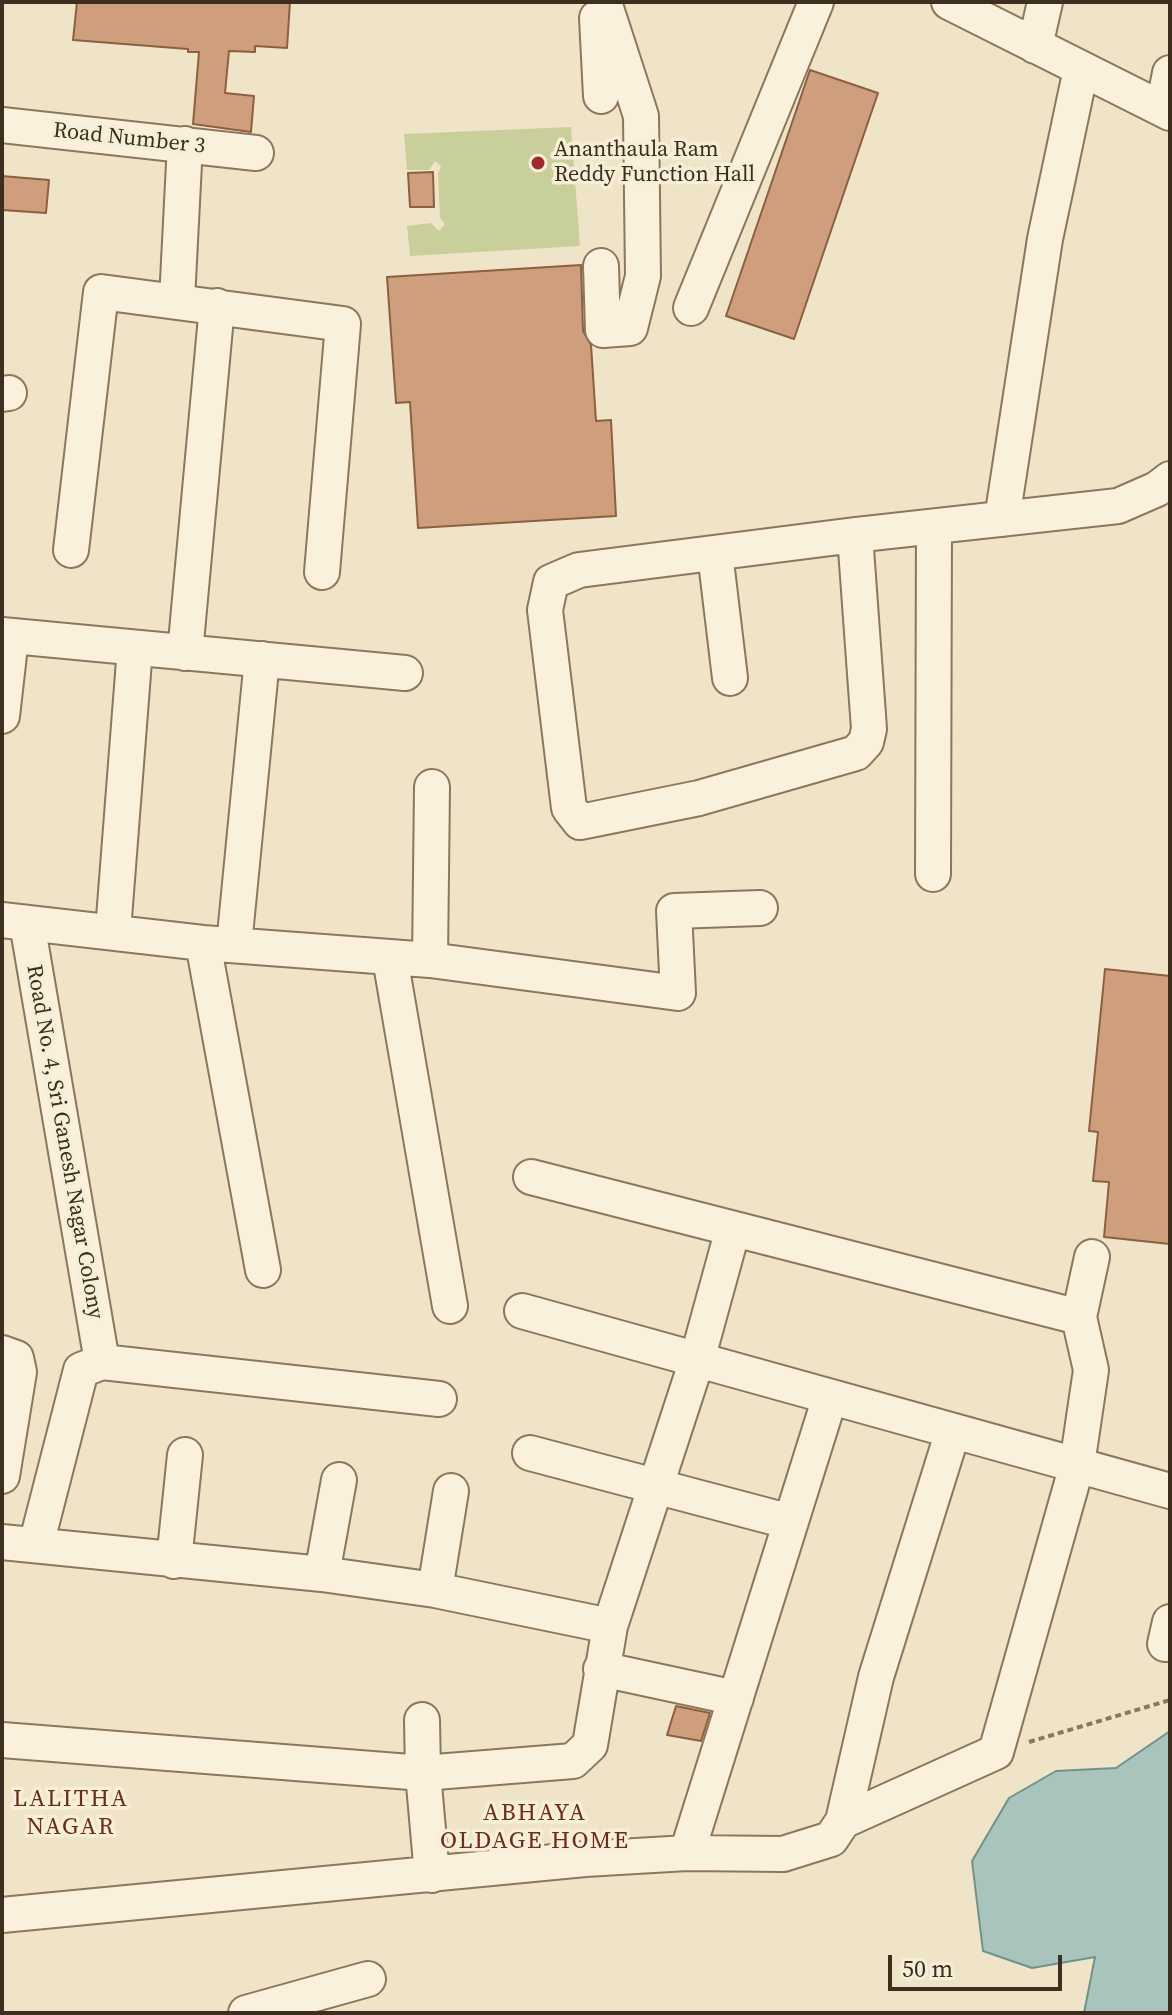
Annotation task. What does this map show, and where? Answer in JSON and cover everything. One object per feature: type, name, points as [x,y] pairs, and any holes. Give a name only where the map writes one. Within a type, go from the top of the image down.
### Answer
[{"type":"street","points":[[597,2],[601,96]]},
{"type":"street","points":[[601,266],[603,330],[630,328],[643,276],[641,116],[604,2]]},
{"type":"street","points":[[691,308],[816,2]]},
{"type":"street","points":[[949,2],[1166,111],[1170,73]]},
{"type":"street","points":[[1035,46],[1045,2]]},
{"type":"street","points":[[1002,519],[1045,239],[1081,69]]},
{"type":"street","name":"Road Number 3","points":[[2,125],[256,153]]},
{"type":"street","points":[[177,300],[185,144]]},
{"type":"street","points":[[71,550],[101,292],[343,324],[322,572]]},
{"type":"street","points":[[185,653],[217,306]]},
{"type":"street","points":[[855,535],[869,729],[866,742],[856,753],[699,798],[580,822],[569,808],[545,610],[551,582],[579,570],[855,535],[1118,506],[1157,489],[1170,479]]},
{"type":"street","points":[[933,874],[934,527]]},
{"type":"street","points":[[715,553],[730,678]]},
{"type":"street","points":[[2,716],[7,636],[405,673]]},
{"type":"street","points":[[113,931],[135,648]]},
{"type":"street","points":[[262,659],[218,944],[263,1270]]},
{"type":"street","points":[[430,960],[432,787]]},
{"type":"street","points":[[14,922],[218,944],[430,960],[678,993],[674,911],[760,908]]},
{"type":"street","name":"Road No. 4, Sri Ganesh Nagar Colony","points":[[14,922],[102,1362]]},
{"type":"street","points":[[390,958],[450,1306]]},
{"type":"street","points":[[531,1177],[1079,1317]]},
{"type":"street","points":[[2,1740],[423,1773],[573,1761],[590,1745],[610,1626],[697,1360],[733,1229]]},
{"type":"street","points":[[843,1821],[996,1752],[1077,1465],[1091,1370],[1079,1317],[1092,1257]]},
{"type":"street","points":[[522,1311],[1170,1491]]},
{"type":"street","points":[[2,1353],[16,1358],[19,1372],[7,1411],[2,1476]]},
{"type":"street","points":[[36,1545],[81,1370],[102,1362],[439,1399]]},
{"type":"street","points":[[687,1853],[830,1397]]},
{"type":"street","points":[[2,1915],[585,1859],[687,1853],[783,1854],[831,1839],[843,1821],[876,1677],[953,1431]]},
{"type":"street","points":[[530,1453],[791,1522]]},
{"type":"street","points":[[174,1561],[185,1455]]},
{"type":"street","points":[[322,1574],[339,1480]]},
{"type":"street","points":[[435,1590],[451,1491]]},
{"type":"street","points":[[2,1542],[322,1574],[435,1590],[610,1626]]},
{"type":"street","points":[[601,1669],[736,1698]]},
{"type":"street","points":[[422,1720],[423,1773],[432,1875]]},
{"type":"street","points":[[246,2013],[368,1979]]},
{"type":"path","points":[[996,1752],[1170,1700]]},
{"type":"green space","points":[[571,127],[580,246],[410,256],[407,226],[431,223],[439,231],[445,224],[440,218],[438,174],[441,166],[435,161],[429,170],[407,170],[404,134]]},
{"type":"water","points":[[1170,1731],[1170,2013],[1084,2013],[1095,1957],[1032,1968],[983,1951],[972,1861],[1009,1798],[1056,1771],[1116,1768]]},
{"type":"building","points":[[77,2],[290,2],[287,48],[255,46],[255,52],[229,51],[225,93],[254,96],[251,132],[193,124],[199,52],[73,40]]},
{"type":"building","points":[[810,70],[878,93],[794,339],[726,316]]},
{"type":"building","points":[[433,172],[434,207],[410,207],[408,173]]},
{"type":"building","points":[[2,176],[49,180],[46,213],[2,210]]},
{"type":"building","points":[[581,265],[583,331],[591,345],[596,421],[611,420],[616,516],[418,528],[410,402],[396,403],[387,277]]},
{"type":"building","points":[[1105,969],[1170,976],[1170,1244],[1104,1237],[1109,1182],[1093,1181],[1098,1132],[1089,1131]]},
{"type":"building","points":[[676,1706],[710,1713],[701,1741],[667,1735]]},
{"type":"place","name":"Ananthaula Ram Reddy Function Hall","points":[[538,163]]},
{"type":"district","name":"LALITHA NAGAR","points":[[71,1814]]},
{"type":"district","name":"ABHAYA OLDAGE HOME","points":[[535,1828]]}]
